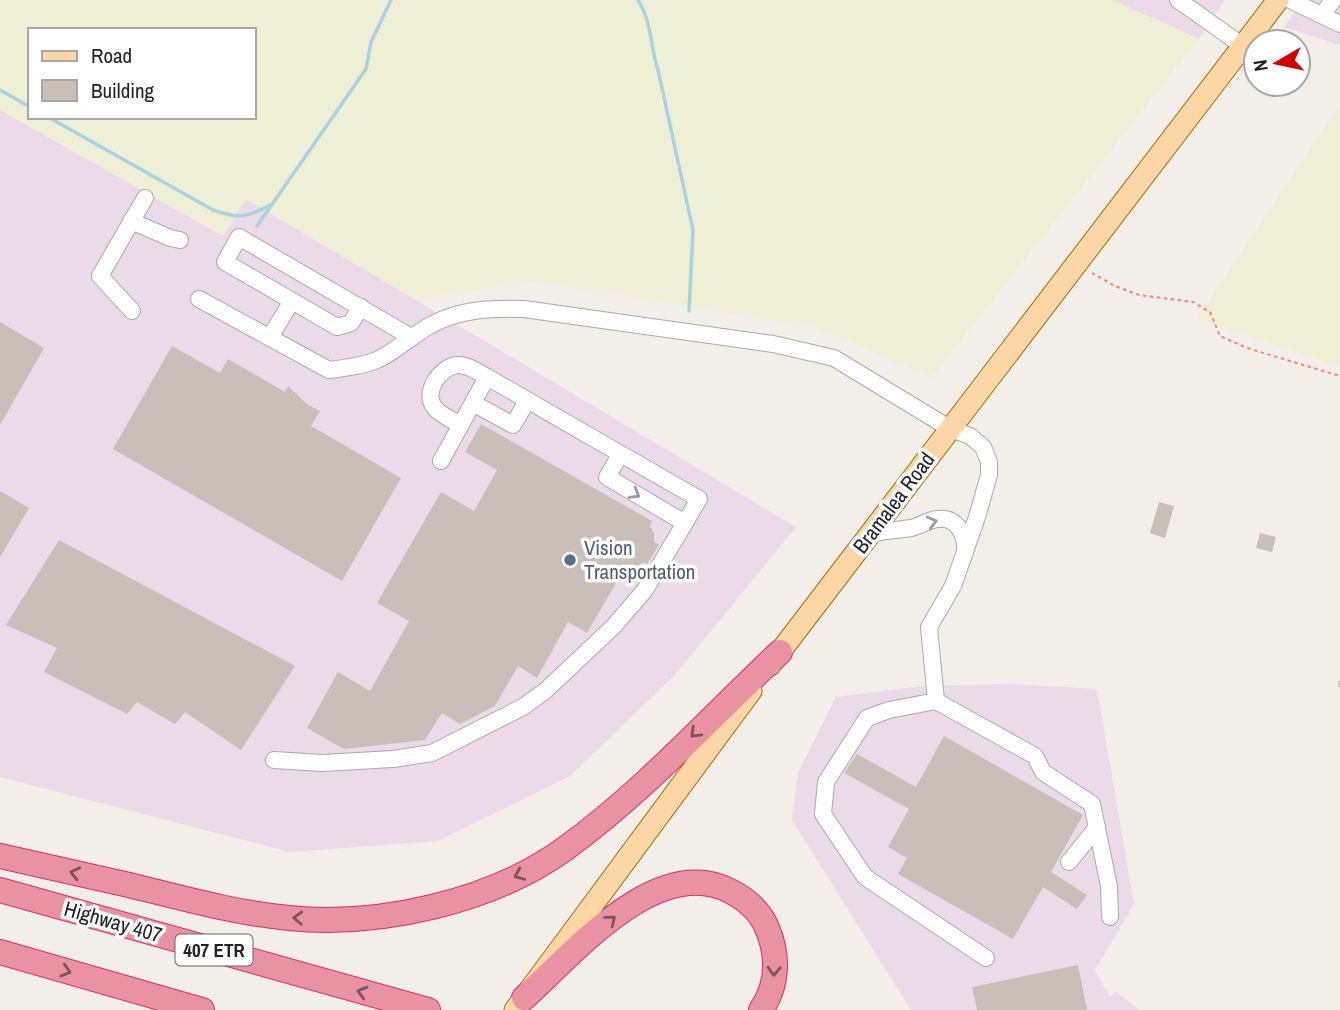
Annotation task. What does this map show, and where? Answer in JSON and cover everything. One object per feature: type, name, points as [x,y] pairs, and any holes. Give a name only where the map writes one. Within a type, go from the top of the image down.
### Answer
[{"type":"highway","points":[[0,856],[208,905],[290,918],[350,919],[417,911],[506,881],[529,871],[565,848],[632,794],[780,652]]},
{"type":"highway","points":[[520,1004],[600,929],[634,902],[658,889],[679,884],[708,884],[723,888],[751,905],[769,932],[774,951],[774,981],[761,1010]]},
{"type":"highway","name":"Highway 407","points":[[0,890],[428,1010]]},
{"type":"highway","points":[[0,952],[202,1010]]},
{"type":"main road","name":"Bramalea Road","points":[[1257,28],[1278,0]]},
{"type":"main road","name":"Bramalea Road","points":[[520,1004],[949,428],[1242,47]]},
{"type":"lane","points":[[1178,0],[1242,45]]},
{"type":"lane","points":[[1290,0],[1340,24]]},
{"type":"lane","points":[[1322,15],[1333,0]]},
{"type":"lane","points":[[132,311],[100,276],[145,198]]},
{"type":"lane","points":[[131,221],[180,240]]},
{"type":"lane","points":[[361,307],[351,323],[337,327],[225,262],[239,237],[361,307],[411,337]]},
{"type":"lane","points":[[199,299],[329,370],[349,368],[379,359],[435,323],[455,315],[499,308],[524,309],[773,344],[834,358],[949,428],[970,436],[984,447],[989,462],[989,475],[964,556],[953,586],[929,627],[936,701]]},
{"type":"lane","points":[[270,337],[292,301]]},
{"type":"lane","points":[[274,760],[322,763],[393,759],[432,753],[523,707],[545,691],[613,627],[645,590],[699,499],[487,377],[470,368],[456,365],[446,369],[437,380],[430,391],[430,400],[435,409],[461,425]]},
{"type":"lane","points":[[441,461],[487,377]]},
{"type":"lane","points":[[473,403],[513,425],[527,401]]},
{"type":"lane","points":[[620,455],[607,477],[685,523]]},
{"type":"lane","points":[[873,533],[915,527],[935,519],[943,519],[958,526],[963,533],[964,556]]},
{"type":"lane","points":[[986,958],[865,877],[823,814],[827,782],[867,718],[889,710],[936,701],[1035,756],[1043,772],[1092,804],[1109,886],[1110,917]]},
{"type":"lane","points":[[1069,862],[1097,827]]},
{"type":"path","points":[[1075,264],[1115,286],[1139,295],[1193,302],[1210,312],[1220,336],[1247,348],[1340,376]]},
{"type":"shaded area","points":[[1112,0],[1225,0],[1199,39]]},
{"type":"shaded area","points":[[1304,0],[1340,0],[1340,45],[1312,36],[1312,28],[1284,27]]},
{"type":"shaded area","points":[[0,110],[223,236],[245,198],[796,527],[675,675],[570,776],[438,841],[290,852],[0,777]]},
{"type":"shaded area","points":[[1013,684],[1097,689],[1134,904],[1095,970],[1110,997],[1116,992],[1140,1010],[911,1010],[792,820],[798,773],[836,697],[922,686]]},
{"type":"green space","points":[[0,0],[1112,0],[1199,39],[931,378],[816,327],[531,281],[414,299],[246,199],[223,236],[0,110]]},
{"type":"green space","points":[[1340,105],[1340,367],[1197,318]]},
{"type":"building","points":[[0,322],[44,348],[0,425]]},
{"type":"building","points":[[172,346],[220,373],[228,359],[285,392],[288,386],[308,405],[320,411],[311,426],[401,478],[342,581],[113,449]]},
{"type":"building","points":[[481,424],[652,521],[650,526],[654,533],[654,542],[659,545],[647,564],[643,562],[630,584],[619,578],[587,633],[568,622],[537,678],[518,666],[495,706],[460,724],[442,713],[425,740],[344,749],[307,728],[338,672],[370,691],[409,621],[377,603],[441,492],[474,511],[497,470],[465,452]]},
{"type":"building","points":[[0,491],[29,508],[0,557]]},
{"type":"building","points":[[1159,502],[1174,506],[1165,538],[1150,533]]},
{"type":"building","points":[[1260,533],[1276,537],[1272,552],[1256,548]]},
{"type":"building","points":[[59,540],[295,666],[241,750],[185,712],[175,724],[137,702],[127,714],[44,672],[57,648],[6,625]]},
{"type":"building","points":[[944,736],[1083,815],[1051,872],[1087,895],[1077,909],[1043,887],[1013,939],[898,874],[907,858],[888,847],[909,809],[844,773],[857,754],[916,787]]},
{"type":"building","points":[[1078,965],[1087,1010],[977,1010],[972,987]]},
{"type":"waterway","points":[[257,226],[366,69],[371,42],[391,0]]},
{"type":"waterway","points":[[638,0],[648,25],[693,230],[689,311]]},
{"type":"waterway","points":[[0,90],[28,106]]},
{"type":"waterway","points":[[52,119],[213,210],[242,216],[270,205]]},
{"type":"place","name":"Vision Transportation","points":[[570,560]]}]
